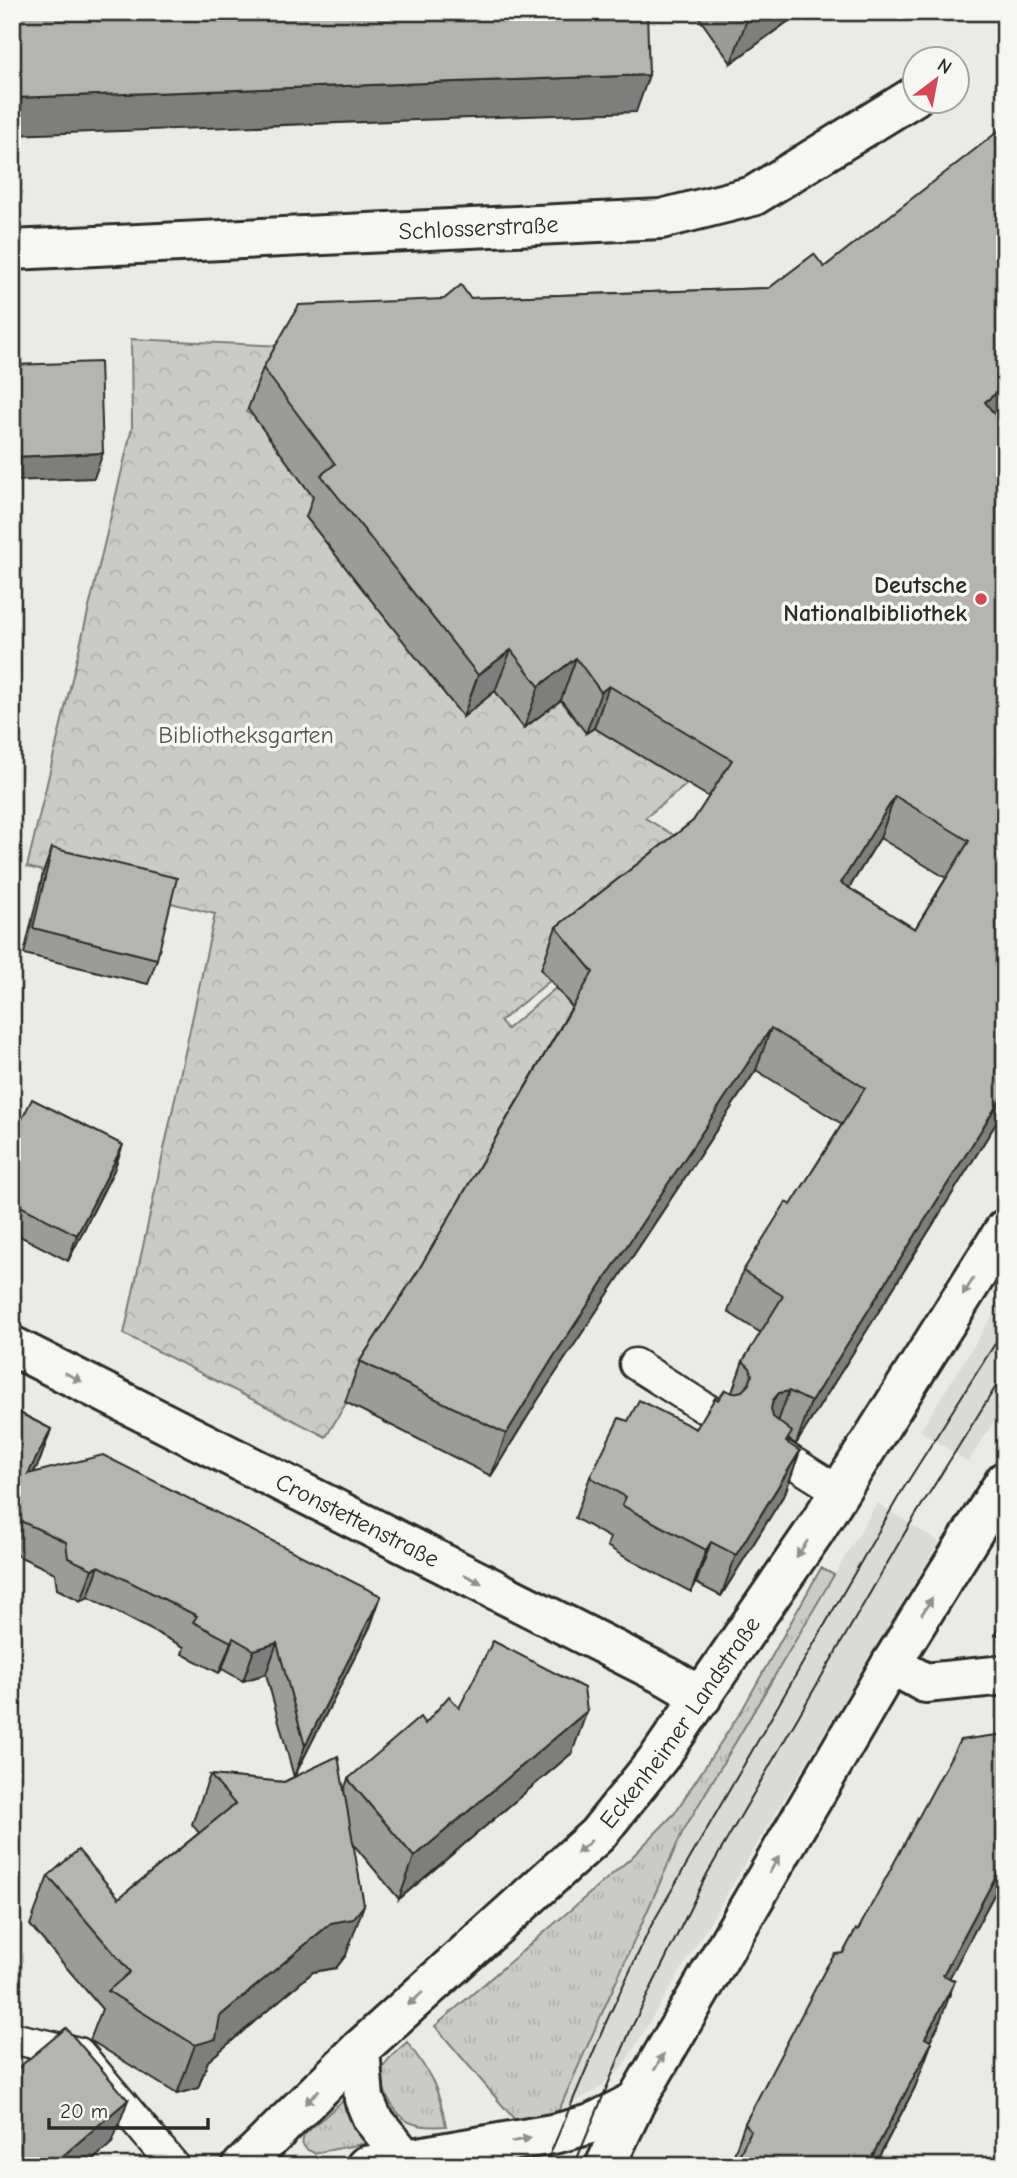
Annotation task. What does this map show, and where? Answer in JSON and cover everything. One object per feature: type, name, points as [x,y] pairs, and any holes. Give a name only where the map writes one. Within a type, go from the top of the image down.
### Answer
[{"type":"street","name":"Schlosserstraße","points":[[12,250],[661,219],[753,196],[902,104]]},
{"type":"street","name":"Eckenheimer Landstraße","points":[[243,2166],[360,2049],[597,1835],[662,1755],[702,1697],[840,1492],[1005,1230]]},
{"type":"street","name":"Cronstettenstraße","points":[[12,1346],[668,1677],[702,1697]]},
{"type":"street","points":[[605,2166],[636,2101],[891,1664],[1005,1482]]},
{"type":"street","points":[[891,1664],[925,1683],[1005,1675]]},
{"type":"street","points":[[360,2049],[364,2099],[372,2118],[408,2162]]},
{"type":"street","points":[[366,2166],[408,2162],[558,2133],[591,2124],[636,2101]]},
{"type":"lane","points":[[635,1364],[719,1417]]},
{"type":"lane","points":[[773,1450],[840,1492]]},
{"type":"lane","points":[[12,2038],[79,2053],[174,2166]]},
{"type":"shaded area","points":[[1005,1296],[1005,1404],[968,1462],[920,1431]]},
{"type":"shaded area","points":[[877,1503],[939,1542],[622,2068],[595,2091],[559,2110],[682,1833]]},
{"type":"green space","name":"Bibliotheksgarten","points":[[131,339],[284,346],[246,412],[363,473],[306,517],[463,716],[495,691],[524,728],[561,700],[586,733],[626,704],[687,784],[645,818],[687,843],[551,980],[500,1021],[507,1029],[557,987],[577,1013],[326,1437],[124,1334],[215,914],[27,867],[132,428]]},
{"type":"green space","points":[[821,1568],[834,1575],[682,1833],[559,2110],[520,2126],[435,2026],[631,1858],[674,1814],[742,1710]]},
{"type":"green space","points":[[407,2042],[432,2081],[446,2126],[409,2122],[388,2097],[382,2080],[384,2066]]},
{"type":"green space","points":[[349,2095],[373,2142],[314,2153],[306,2149],[302,2143],[304,2135]]},
{"type":"building","points":[[12,12],[647,12],[649,75],[12,98]]},
{"type":"building","points":[[740,12],[759,12],[746,22]]},
{"type":"building","points":[[1005,126],[1005,386],[985,402],[1005,428],[1005,1092],[811,1402],[789,1391],[779,1393],[773,1400],[773,1417],[792,1432],[786,1442],[800,1451],[736,1555],[711,1542],[706,1550],[636,1513],[622,1505],[626,1497],[590,1477],[619,1418],[628,1421],[639,1400],[696,1429],[715,1398],[718,1400],[725,1390],[733,1393],[742,1391],[749,1384],[752,1375],[750,1368],[743,1361],[783,1296],[743,1271],[786,1202],[791,1205],[865,1088],[771,1028],[554,1356],[506,1434],[360,1361],[418,1271],[593,972],[556,927],[693,821],[732,760],[609,686],[601,692],[576,658],[539,686],[511,650],[478,675],[321,475],[335,464],[263,368],[299,305],[444,299],[461,285],[470,298],[769,288],[814,254],[824,267]],"holes":[[[895,796],[969,841],[915,929],[841,883]]]},
{"type":"building","points":[[100,362],[103,453],[12,457],[12,365]]},
{"type":"building","points":[[52,848],[177,878],[157,959],[33,928]]},
{"type":"building","points":[[32,1099],[123,1145],[77,1235],[12,1202],[12,1114],[22,1119]]},
{"type":"building","points":[[12,1409],[51,1429],[28,1474],[103,1455],[381,1596],[305,1746],[277,1643],[254,1650],[233,1638],[231,1642],[193,1622],[197,1616],[99,1566],[92,1569],[68,1558],[66,1542],[12,1517]]},
{"type":"building","points":[[493,1641],[584,1688],[587,1711],[414,1857],[348,1779],[420,1717],[425,1724],[449,1696],[459,1708]]},
{"type":"building","points":[[1005,1734],[1005,1859],[943,1975],[955,1981],[925,2038],[932,2042],[867,2166],[734,2166],[751,2131],[745,2123],[827,1966],[835,1954],[843,1953],[856,1929],[858,1930],[960,1740]]},
{"type":"building","points":[[338,1756],[364,1905],[353,1919],[331,1923],[220,2016],[216,2039],[195,2045],[108,1991],[130,1972],[48,1876],[78,1850],[119,1898],[235,1804],[210,1775],[284,1782]]},
{"type":"building","points":[[66,2028],[128,2100],[51,2166],[12,2166],[12,2073]]},
{"type":"tram line","points":[[545,2166],[607,2020],[651,1926],[903,1489],[1005,1328]]},
{"type":"tram line","points":[[574,2166],[631,2029],[707,1874],[910,1524],[1005,1372]]},
{"type":"place","name":"Deutsche Nationalbibliothek","points":[[981,599]]}]
